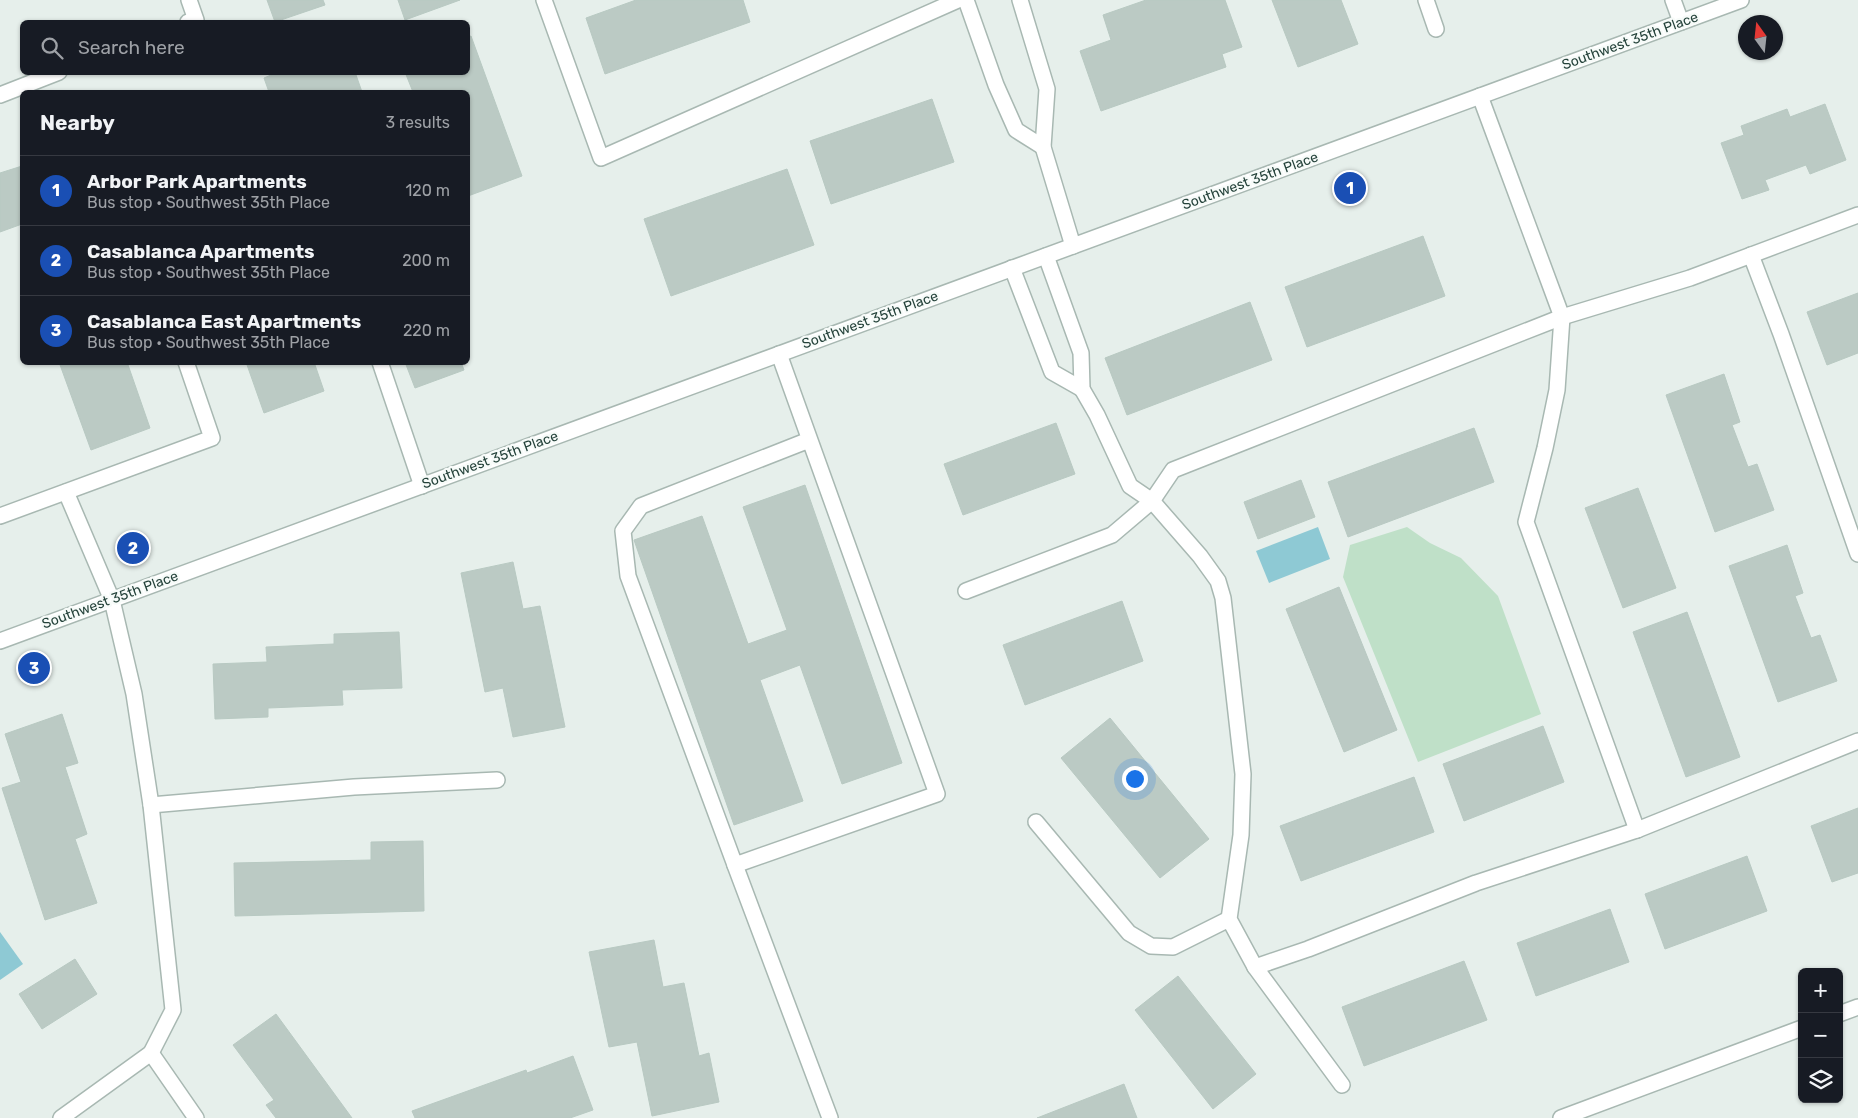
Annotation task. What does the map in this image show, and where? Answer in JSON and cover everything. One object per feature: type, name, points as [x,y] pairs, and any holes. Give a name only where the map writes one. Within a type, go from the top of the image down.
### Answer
[{"type":"street","points":[[189,0],[192,20]]},
{"type":"street","points":[[544,0],[601,158],[958,0]]},
{"type":"street","points":[[966,0],[996,86],[1016,130],[1044,147]]},
{"type":"street","points":[[1020,0],[1047,89],[1044,147],[1073,246]]},
{"type":"street","points":[[1426,0],[1436,29]]},
{"type":"street","points":[[1673,0],[1681,22]]},
{"type":"street","name":"Southwest 35th Place","points":[[0,641],[1741,0]]},
{"type":"street","points":[[0,96],[52,75]]},
{"type":"street","points":[[1480,96],[1562,318],[1557,390],[1546,448],[1526,522],[1637,830]]},
{"type":"street","points":[[966,591],[1112,535],[1152,501],[1172,470],[1562,318],[1690,278],[1858,215]]},
{"type":"street","points":[[1751,255],[1781,334],[1858,554]]},
{"type":"street","points":[[1046,256],[1081,353],[1082,388],[1097,415],[1130,486],[1152,501],[1200,556],[1218,581],[1223,598],[1243,774],[1241,835],[1228,920],[1256,967],[1342,1085]]},
{"type":"street","points":[[1012,268],[1052,372],[1082,388]]},
{"type":"street","points":[[735,866],[937,794],[779,354]]},
{"type":"street","points":[[0,516],[212,438],[187,365]]},
{"type":"street","points":[[381,365],[422,486]]},
{"type":"street","points":[[809,440],[641,506],[623,531],[628,576],[830,1118]]},
{"type":"street","points":[[61,1118],[151,1053],[173,1010],[151,805],[134,694],[112,600],[66,492]]},
{"type":"street","points":[[1256,967],[1308,950],[1476,883],[1637,830],[1858,740]]},
{"type":"street","points":[[151,805],[354,787],[498,780]]},
{"type":"street","points":[[1036,822],[1129,933],[1151,946],[1173,947],[1228,920]]},
{"type":"street","points":[[1842,1013],[1858,1007]]},
{"type":"street","points":[[1562,1118],[1798,1030]]},
{"type":"street","points":[[151,1053],[196,1118]]},
{"type":"green space","points":[[1407,527],[1430,543],[1461,558],[1498,596],[1541,714],[1418,762],[1343,577],[1350,545]]},
{"type":"water","points":[[1318,527],[1330,559],[1269,583],[1256,551]]},
{"type":"water","points":[[0,932],[23,964],[0,980]]},
{"type":"building","points":[[267,0],[323,0],[325,5],[281,20],[274,20]]},
{"type":"building","points":[[398,0],[460,0],[405,20]]},
{"type":"building","points":[[636,0],[743,0],[750,22],[605,74],[586,18]]},
{"type":"building","points":[[1146,0],[1225,0],[1242,47],[1222,54],[1226,67],[1101,111],[1080,51],[1111,40],[1103,15]]},
{"type":"building","points":[[1272,0],[1341,0],[1358,44],[1298,67]]},
{"type":"building","points":[[470,36],[522,176],[470,195],[470,90],[412,90],[406,75],[470,75]]},
{"type":"building","points":[[271,75],[356,75],[361,90],[268,90],[264,78]]},
{"type":"building","points":[[932,99],[954,162],[831,204],[810,141]]},
{"type":"building","points":[[1825,104],[1846,160],[1810,174],[1806,165],[1765,180],[1769,190],[1742,199],[1721,143],[1744,135],[1741,126],[1787,109],[1790,117]]},
{"type":"building","points":[[20,167],[20,225],[0,232],[0,173]]},
{"type":"building","points":[[787,169],[814,245],[671,296],[644,219]]},
{"type":"building","points":[[1423,236],[1445,296],[1307,347],[1285,287]]},
{"type":"building","points":[[1858,293],[1858,353],[1827,365],[1807,312]]},
{"type":"building","points":[[1250,302],[1272,360],[1127,415],[1105,358]]},
{"type":"building","points":[[60,365],[128,365],[150,428],[91,450]]},
{"type":"building","points":[[247,365],[315,365],[324,391],[264,413]]},
{"type":"building","points":[[406,365],[462,365],[464,370],[415,388]]},
{"type":"building","points":[[1724,374],[1740,422],[1732,425],[1748,467],[1757,464],[1774,510],[1715,532],[1666,395]]},
{"type":"building","points":[[1056,423],[1075,474],[963,515],[944,464]]},
{"type":"building","points":[[1474,428],[1494,482],[1348,537],[1328,482]]},
{"type":"building","points":[[1301,480],[1315,517],[1258,539],[1244,502]]},
{"type":"building","points":[[805,485],[902,763],[842,784],[800,665],[760,680],[803,801],[734,825],[634,540],[702,516],[748,644],[787,630],[743,507]]},
{"type":"building","points":[[1638,488],[1676,588],[1623,608],[1585,508]]},
{"type":"building","points":[[1787,545],[1803,593],[1795,596],[1811,638],[1820,635],[1837,681],[1778,702],[1729,566]]},
{"type":"building","points":[[513,562],[523,609],[540,606],[565,727],[513,737],[503,688],[485,692],[461,573]]},
{"type":"building","points":[[1339,587],[1397,730],[1344,752],[1286,609]]},
{"type":"building","points":[[1122,601],[1143,661],[1025,705],[1003,645]]},
{"type":"building","points":[[1687,612],[1740,757],[1686,777],[1633,632]]},
{"type":"building","points":[[399,632],[402,688],[342,690],[343,705],[268,708],[268,717],[215,719],[213,664],[267,662],[266,647],[334,644],[334,634]]},
{"type":"building","points":[[62,714],[78,763],[65,767],[87,834],[75,839],[97,903],[45,920],[2,788],[21,782],[5,734]]},
{"type":"building","points":[[1110,718],[1209,839],[1160,878],[1061,758]]},
{"type":"building","points":[[1543,726],[1564,782],[1464,821],[1443,764]]},
{"type":"building","points":[[1414,777],[1434,832],[1301,881],[1280,826]]},
{"type":"building","points":[[1858,808],[1858,873],[1832,882],[1811,826]]},
{"type":"building","points":[[423,841],[424,911],[235,916],[234,863],[371,860],[371,842]]},
{"type":"building","points":[[1747,856],[1767,911],[1665,949],[1645,894]]},
{"type":"building","points":[[1610,909],[1629,962],[1536,996],[1517,943]]},
{"type":"building","points":[[654,940],[663,987],[684,983],[699,1056],[709,1053],[719,1102],[652,1116],[637,1042],[609,1047],[589,952]]},
{"type":"building","points":[[75,959],[97,994],[42,1029],[19,994]]},
{"type":"building","points":[[1464,961],[1487,1020],[1364,1066],[1342,1007]]},
{"type":"building","points":[[1178,976],[1256,1074],[1213,1109],[1135,1010]]},
{"type":"building","points":[[276,1014],[352,1118],[276,1118],[266,1105],[274,1100],[233,1045]]},
{"type":"building","points":[[573,1056],[593,1110],[570,1118],[415,1118],[412,1111],[526,1070],[527,1073]]},
{"type":"building","points":[[1124,1084],[1137,1118],[1037,1118]]},
{"type":"place","name":"Arbor Park Apartments","points":[[1350,188]]},
{"type":"place","name":"Casablanca Apartments","points":[[133,548]]},
{"type":"place","name":"Casablanca East Apartments","points":[[34,668]]}]
